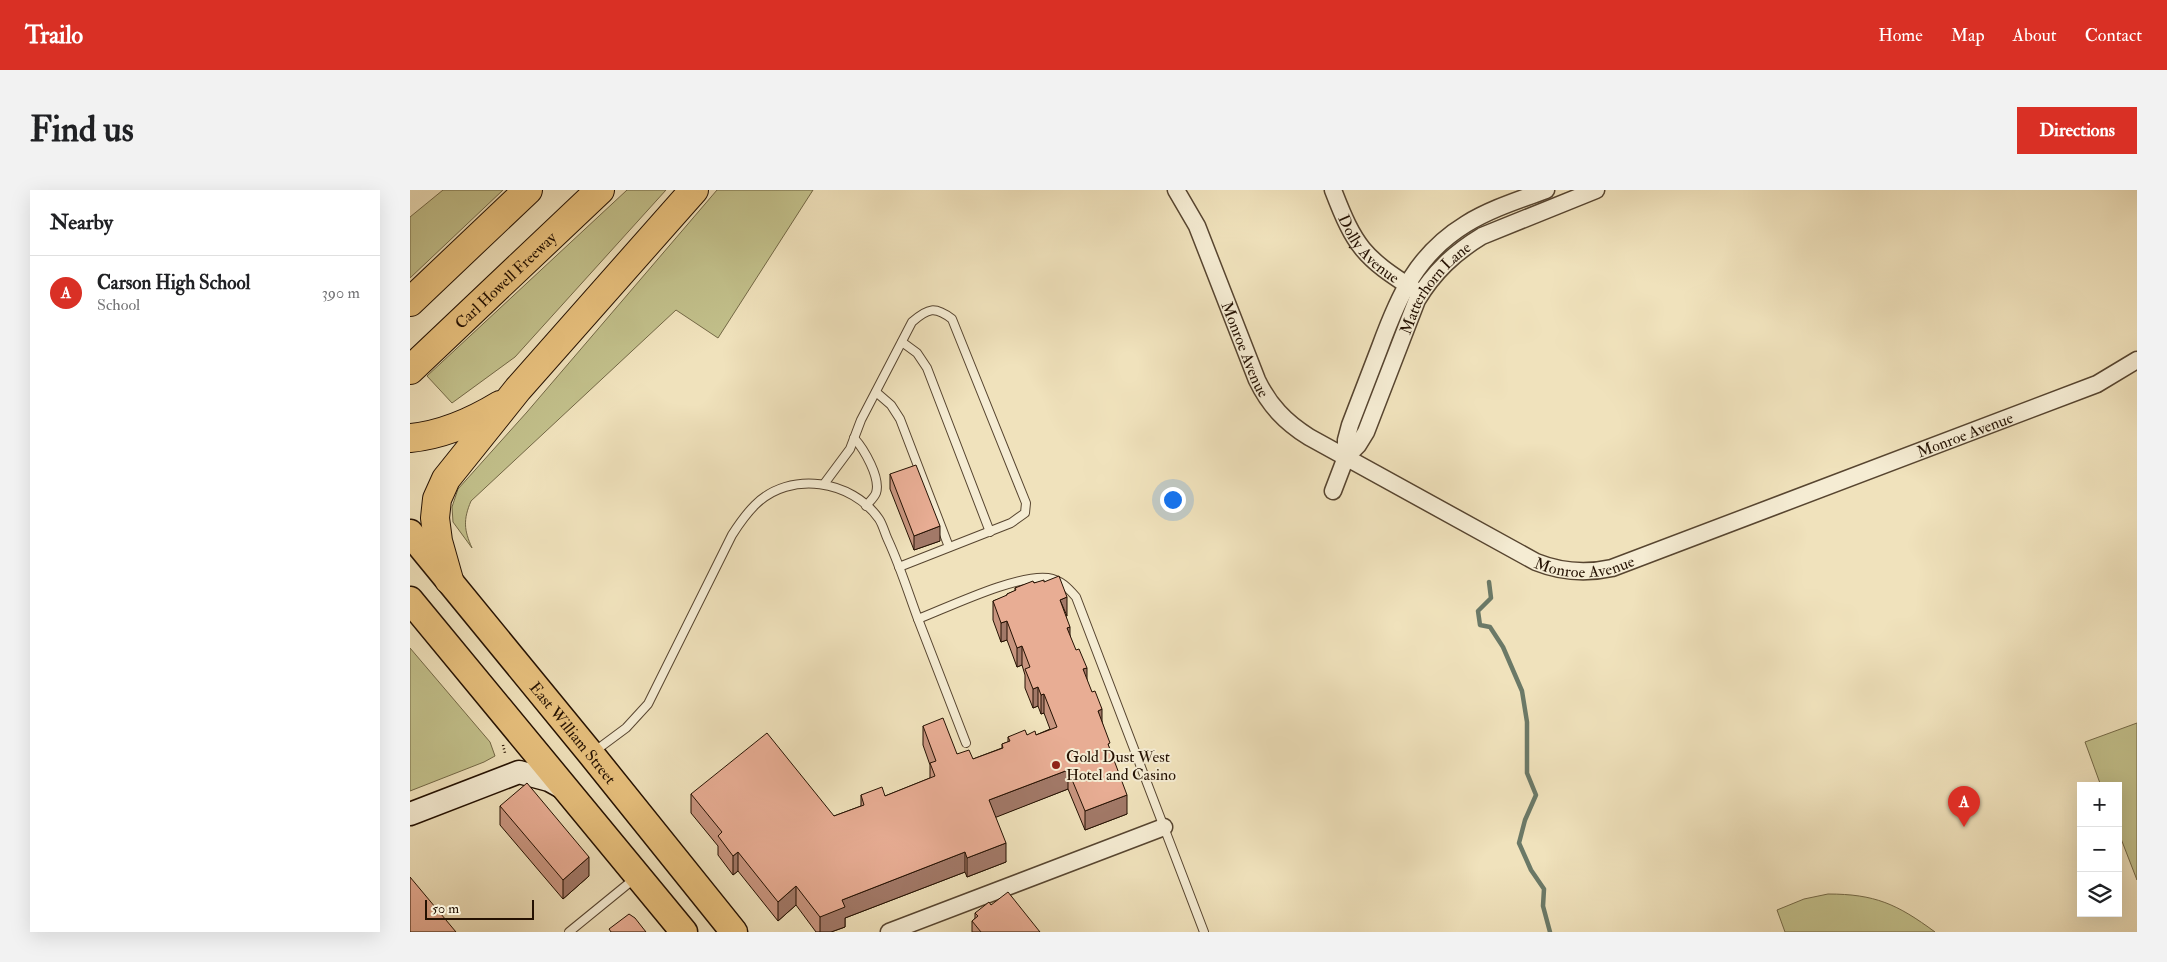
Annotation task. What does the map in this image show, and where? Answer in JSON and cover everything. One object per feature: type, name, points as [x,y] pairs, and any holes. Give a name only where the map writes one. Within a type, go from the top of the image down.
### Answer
[{"type":"highway","points":[[410,302],[528,190]]},
{"type":"highway","name":"Carl Howell Freeway","points":[[413,367],[600,190]]},
{"type":"highway","points":[[449,580],[436,528],[436,505],[439,493],[455,468],[518,389],[694,190]]},
{"type":"highway","points":[[410,438],[440,433],[468,422],[500,405],[518,389]]},
{"type":"main road","name":"East William Street","points":[[410,534],[734,932]]},
{"type":"main road","points":[[410,600],[684,932]]},
{"type":"street","name":"Monroe Avenue","points":[[1176,190],[1197,226],[1257,380],[1269,402],[1287,422],[1346,457],[1536,562],[1562,570],[1589,572],[1623,564],[2097,384],[2137,360]]},
{"type":"street","name":"Dolly Avenue","points":[[1333,190],[1345,223],[1360,247],[1378,266],[1421,293]]},
{"type":"street","name":"Matterhorn Lane","points":[[1333,491],[1346,457],[1347,433],[1394,308],[1406,284],[1432,251],[1460,228],[1482,216],[1546,190]]},
{"type":"street","name":"Matterhorn Lane","points":[[1346,457],[1358,445],[1366,432],[1410,316],[1421,293],[1444,263],[1466,246],[1554,197],[1596,190]]},
{"type":"street","points":[[518,731],[522,748],[519,772]]},
{"type":"street","points":[[410,814],[519,772],[549,780],[568,790]]},
{"type":"street","points":[[889,932],[1164,828]]},
{"type":"lane","points":[[824,484],[850,449],[876,392],[912,322],[922,314],[933,309],[942,312],[952,319],[1026,503],[1024,513],[1019,519],[990,532],[899,567]]},
{"type":"lane","points":[[902,342],[917,353],[927,368],[990,532]]},
{"type":"lane","points":[[876,392],[890,405],[900,419],[950,547]]},
{"type":"lane","points":[[854,438],[864,450],[878,483],[876,495],[866,506]]},
{"type":"lane","points":[[591,754],[626,728],[648,704],[732,535],[743,517],[756,503],[772,493],[788,486],[805,483],[824,484],[844,491],[866,506],[879,520],[899,567],[966,743]]},
{"type":"lane","points":[[918,619],[1022,579],[1048,578],[1065,584],[1076,597],[1204,932]]},
{"type":"lane","points":[[570,932],[638,876]]},
{"type":"shaded area","points":[[443,190],[503,190],[410,278],[410,217]]},
{"type":"shaded area","points":[[627,190],[666,190],[515,357],[452,403],[427,376]]},
{"type":"shaded area","points":[[717,190],[813,190],[718,338],[676,310],[471,501],[466,525],[467,536],[472,548],[453,522],[452,507],[458,489],[527,412]]},
{"type":"shaded area","points":[[410,648],[490,742],[495,756],[410,791]]},
{"type":"shaded area","points":[[2137,723],[2137,880],[2122,841],[2122,782],[2100,782],[2085,742]]},
{"type":"shaded area","points":[[1828,894],[1859,896],[1885,903],[1909,914],[1935,932],[1785,932],[1777,910],[1804,899]]},
{"type":"building","points":[[916,465],[940,526],[914,536],[890,474]]},
{"type":"building","name":"Gold Dust West Hotel and Casino","points":[[1059,576],[1067,597],[1060,600],[1070,627],[1067,628],[1076,650],[1079,649],[1087,668],[1083,669],[1092,692],[1095,691],[1102,709],[1098,711],[1127,795],[1085,811],[1068,770],[989,800],[1006,843],[967,858],[965,852],[842,900],[845,907],[820,917],[796,886],[778,902],[738,852],[733,856],[718,836],[722,832],[691,794],[767,733],[834,816],[864,805],[861,795],[882,787],[885,796],[935,776],[930,763],[936,761],[923,726],[943,718],[957,754],[969,750],[973,759],[1003,748],[1002,744],[1010,741],[1008,737],[1025,730],[1027,735],[1035,731],[1036,735],[1057,727],[1044,694],[1041,695],[1038,687],[1033,689],[1025,669],[1030,667],[1022,646],[1017,648],[1007,621],[1001,623],[993,601],[1016,590],[1015,588],[1033,581],[1034,583],[1044,580],[1044,582]]},
{"type":"building","points":[[527,783],[589,857],[563,880],[500,806]]},
{"type":"building","points":[[410,877],[456,932],[410,932]]},
{"type":"building","points":[[1008,892],[1040,932],[981,932],[972,921],[978,916],[975,913],[989,902],[991,905]]},
{"type":"building","points":[[629,914],[635,918],[646,932],[611,932],[609,929]]},
{"type":"waterway","points":[[1489,582],[1491,598],[1478,611],[1480,625],[1490,627],[1503,647],[1522,691],[1527,722],[1527,773],[1536,795],[1525,820],[1519,843],[1531,870],[1544,889],[1543,906],[1550,932]]},
{"type":"place","name":"Gold Dust West Hotel and Casino","points":[[1056,765]]},
{"type":"place","name":"Carson High School","points":[[1964,827]]}]
